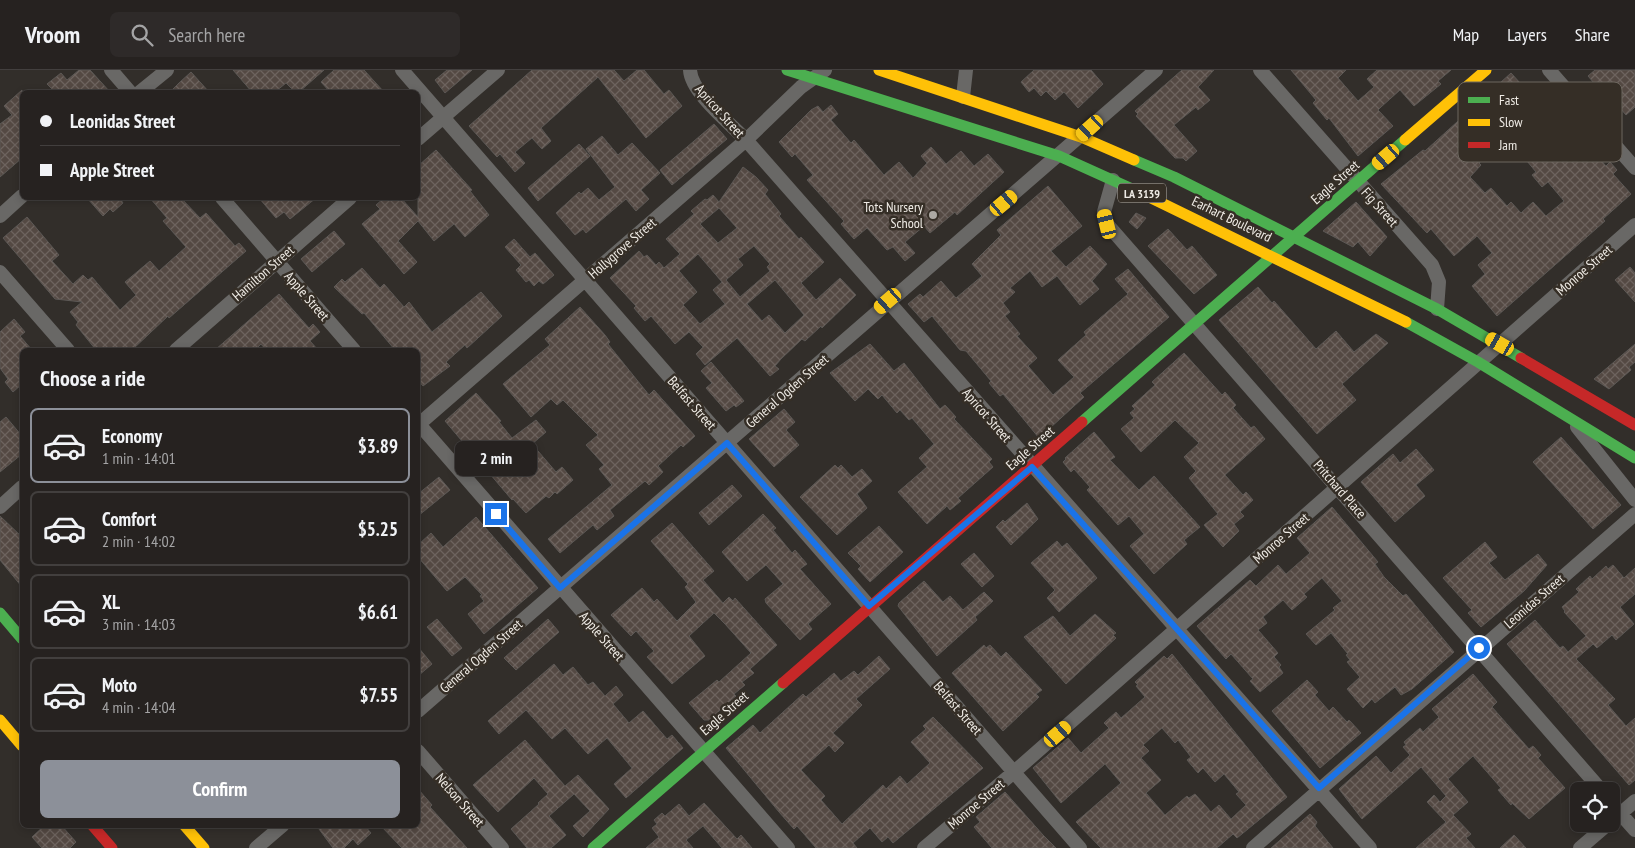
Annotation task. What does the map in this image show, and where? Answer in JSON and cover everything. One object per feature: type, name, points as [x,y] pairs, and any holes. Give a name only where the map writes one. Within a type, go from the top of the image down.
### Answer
[{"type":"main road","name":"Earhart Boulevard","points":[[786,70],[1059,156],[1113,180],[1390,313],[1478,362],[1635,458]]},
{"type":"main road","name":"Earhart Boulevard","points":[[879,70],[1081,137],[1174,177],[1295,236],[1437,309],[1500,344],[1635,425]]},
{"type":"main road","name":"Eagle Street","points":[[1472,82],[1486,70]]},
{"type":"main road","name":"Eagle Street","points":[[593,848],[702,751],[1032,467],[1458,94]]},
{"type":"main road","points":[[0,613],[20,637]]},
{"type":"main road","points":[[0,720],[20,744]]},
{"type":"main road","points":[[95,828],[112,848]]},
{"type":"main road","points":[[187,828],[204,848]]},
{"type":"street","points":[[112,70],[128,90]]},
{"type":"street","points":[[142,90],[167,70]]},
{"type":"street","name":"Belfast Street","points":[[402,70],[419,90]]},
{"type":"street","points":[[420,137],[498,70]]},
{"type":"street","name":"Apricot Street","points":[[690,70],[695,86],[705,98],[746,140],[1032,467],[1319,788],[1370,848]]},
{"type":"street","name":"Hollygrove Street","points":[[420,422],[746,140],[801,87],[825,70]]},
{"type":"street","points":[[963,97],[966,70]]},
{"type":"street","name":"General Ogden Street","points":[[420,709],[1156,70]]},
{"type":"street","name":"Fig Street","points":[[1260,70],[1432,265],[1439,282],[1437,309]]},
{"type":"street","points":[[1549,70],[1560,82]]},
{"type":"street","name":"Belfast Street","points":[[420,91],[1080,848]]},
{"type":"street","points":[[1622,153],[1635,168]]},
{"type":"street","name":"Pritchard Place","points":[[1113,180],[1104,212],[1107,224],[1594,782]]},
{"type":"street","points":[[0,216],[20,198]]},
{"type":"street","name":"Apple Street","points":[[224,200],[352,348]]},
{"type":"street","name":"Hamilton Street","points":[[178,348],[348,200]]},
{"type":"street","name":"Monroe Street","points":[[924,848],[1014,772],[1635,225]]},
{"type":"street","points":[[0,272],[66,348]]},
{"type":"street","points":[[1570,419],[1635,500]]},
{"type":"street","name":"Apple Street","points":[[420,426],[788,848]]},
{"type":"street","points":[[0,507],[20,488]]},
{"type":"street","name":"Leonidas Street","points":[[1253,848],[1479,648],[1635,514]]},
{"type":"street","name":"Nelson Street","points":[[420,753],[502,848]]},
{"type":"street","points":[[1620,814],[1635,801]]},
{"type":"street","points":[[1620,823],[1635,830]]},
{"type":"street","points":[[256,848],[279,828]]},
{"type":"street","points":[[1580,848],[1599,832]]},
{"type":"building","points":[[79,70],[90,70],[108,90],[53,90],[47,84],[61,73],[67,80]]},
{"type":"building","points":[[233,70],[324,70],[301,90],[293,90],[286,83],[277,90],[250,90]]},
{"type":"building","points":[[334,70],[364,70],[382,90],[328,90],[321,82]]},
{"type":"building","points":[[447,70],[472,70],[445,93],[435,80]]},
{"type":"building","points":[[532,70],[614,70],[624,81],[637,70],[644,70],[664,94],[669,90],[682,106],[646,138],[598,77],[541,128],[551,141],[542,149],[532,138],[515,152],[525,163],[515,172],[500,154],[497,157],[469,126]]},
{"type":"building","points":[[1034,70],[1091,70],[1103,84],[1078,108],[1064,92],[1055,100],[1046,91],[1041,96],[1034,88],[1029,92],[1021,82]]},
{"type":"building","points":[[1182,70],[1214,70],[1198,87],[1210,100],[1198,110],[1196,107],[1174,125],[1197,151],[1186,161],[1183,158],[1175,158],[1136,116],[1138,114],[1135,111]]},
{"type":"building","points":[[1291,70],[1346,70],[1338,78],[1358,101],[1374,87],[1367,79],[1377,70],[1451,70],[1438,81],[1441,84],[1414,106],[1400,90],[1381,107],[1378,110],[1393,126],[1358,156],[1329,118],[1327,120],[1313,103],[1316,100]]},
{"type":"building","points":[[1595,70],[1635,70],[1635,107],[1626,115],[1622,110],[1622,82],[1593,82],[1588,76]]},
{"type":"building","points":[[191,72],[207,90],[172,90]]},
{"type":"building","points":[[1511,73],[1519,82],[1501,82]]},
{"type":"building","points":[[20,92],[20,160],[0,177],[0,124],[12,115],[4,106]]},
{"type":"building","points":[[831,105],[838,114],[831,120],[851,143],[854,140],[884,175],[899,162],[913,178],[927,163],[921,156],[931,147],[946,164],[961,151],[974,166],[988,154],[1004,172],[957,215],[955,212],[930,233],[924,226],[905,242],[915,253],[905,261],[893,247],[887,250],[867,228],[854,239],[841,224],[844,221],[807,180],[813,175],[795,154],[792,157],[779,142],[811,110],[818,106],[823,112]]},
{"type":"building","points":[[1458,121],[1458,162],[1480,162],[1481,165],[1470,177],[1485,193],[1491,188],[1507,206],[1511,202],[1521,213],[1533,202],[1546,216],[1564,201],[1548,182],[1542,187],[1532,175],[1536,172],[1528,162],[1602,162],[1606,166],[1610,162],[1617,170],[1613,174],[1631,194],[1603,219],[1605,221],[1497,316],[1472,286],[1485,274],[1478,265],[1492,253],[1477,236],[1454,256],[1431,229],[1427,233],[1381,184],[1423,150],[1425,151]]},
{"type":"building","points":[[714,124],[727,139],[672,185],[660,170]]},
{"type":"building","points":[[602,136],[618,155],[632,143],[660,173],[641,190],[649,199],[636,211],[626,199],[586,233],[583,229],[575,235],[556,213],[579,192],[581,194],[588,188],[599,200],[615,187],[586,149]]},
{"type":"building","points":[[579,144],[590,156],[538,201],[528,188]]},
{"type":"building","points":[[436,150],[472,190],[470,191],[489,215],[465,237],[454,224],[434,241],[418,221],[398,241],[417,262],[404,274],[362,224],[380,209],[376,205],[382,200],[403,200],[418,217],[420,164]]},
{"type":"building","points":[[743,167],[768,190],[765,194],[781,214],[779,216],[799,239],[801,237],[824,262],[801,283],[816,300],[840,278],[856,295],[822,328],[821,326],[805,341],[802,339],[781,359],[775,366],[779,369],[770,376],[737,338],[705,365],[696,354],[703,347],[689,332],[675,344],[651,316],[645,321],[634,308],[636,306],[610,278],[639,251],[644,257],[647,255],[656,265],[659,262],[664,268],[680,254],[666,239],[694,214],[691,211],[705,199],[707,200],[713,195],[719,202]],"holes":[[[719,208],[737,228],[718,243],[700,224]],[[754,246],[770,264],[767,267],[770,271],[740,297],[726,280],[743,265],[738,259]],[[698,254],[722,282],[713,290],[725,304],[700,324],[683,305],[697,292],[679,271]],[[775,280],[804,315],[785,333],[769,315],[762,321],[747,304]]]},
{"type":"building","points":[[1048,186],[1082,226],[1051,251],[1066,267],[1090,246],[1107,264],[1092,281],[1099,289],[1080,305],[1057,276],[1042,287],[1030,271],[1010,288],[1015,292],[1003,303],[1010,312],[1005,316],[1020,334],[1017,336],[1037,358],[1028,366],[1053,395],[1074,377],[1058,360],[1086,335],[1084,332],[1128,294],[1115,279],[1128,269],[1169,317],[1080,393],[1084,397],[1039,438],[1003,394],[1000,396],[989,383],[991,381],[966,351],[960,350],[932,316],[924,322],[908,304],[920,294],[923,297],[941,281],[956,298],[982,276],[972,264],[1001,235],[997,230]]},
{"type":"building","points":[[89,200],[121,200],[123,203],[113,212],[110,209],[103,216]]},
{"type":"building","points":[[152,200],[183,200],[200,218],[206,213],[235,246],[239,243],[246,251],[169,318],[168,316],[134,348],[94,348],[76,325],[78,322],[70,312],[82,302],[55,299],[3,238],[27,217],[59,255],[52,261],[73,284],[83,275],[88,280],[92,277],[120,310],[136,295],[125,282],[150,261],[159,271],[186,247],[163,221],[167,218]]},
{"type":"building","points":[[261,200],[314,200],[290,219],[284,212],[276,218]]},
{"type":"building","points":[[1356,202],[1387,237],[1370,256],[1358,242],[1353,247],[1323,231]]},
{"type":"building","points":[[1136,213],[1146,218],[1137,229],[1129,222]]},
{"type":"building","points":[[1168,229],[1187,250],[1192,246],[1217,275],[1194,294],[1148,246]]},
{"type":"building","points":[[334,231],[345,244],[312,272],[301,259]]},
{"type":"building","points":[[514,239],[530,257],[535,253],[554,275],[543,284],[539,281],[534,286],[529,280],[526,282],[516,270],[521,265],[505,247]]},
{"type":"building","points":[[1630,267],[1635,273],[1635,302],[1615,280]]},
{"type":"building","points":[[362,268],[380,288],[384,284],[404,307],[409,302],[432,332],[481,292],[502,316],[467,348],[465,345],[446,362],[450,366],[423,386],[420,382],[420,348],[393,348],[364,313],[362,314],[334,287],[342,279],[345,282]]},
{"type":"building","points":[[1258,287],[1272,303],[1274,301],[1316,349],[1336,331],[1354,352],[1376,334],[1388,343],[1342,384],[1356,400],[1317,434],[1219,320]]},
{"type":"building","points":[[279,294],[309,328],[313,324],[320,332],[310,341],[316,348],[264,348],[261,344],[257,348],[217,348]]},
{"type":"building","points":[[580,307],[605,335],[610,342],[608,344],[649,395],[654,390],[695,436],[683,447],[681,445],[658,466],[663,472],[649,485],[645,481],[610,510],[614,516],[597,530],[593,525],[560,553],[548,539],[612,485],[599,469],[604,465],[586,445],[598,435],[563,400],[557,405],[551,399],[531,417],[503,384],[550,345],[545,339]]},
{"type":"building","points":[[14,319],[25,332],[20,336],[30,348],[20,348],[20,386],[13,392],[5,382],[8,379],[0,368],[0,332]]},
{"type":"building","points":[[870,344],[894,371],[904,363],[940,409],[945,405],[956,417],[954,419],[992,459],[989,462],[993,467],[958,498],[961,501],[950,510],[947,506],[927,524],[898,492],[927,467],[919,458],[934,444],[912,418],[909,420],[900,410],[897,413],[882,395],[878,399],[868,389],[855,401],[830,373]]},
{"type":"building","points":[[1635,344],[1635,362],[1629,367],[1631,370],[1609,389],[1594,379]]},
{"type":"building","points":[[1184,353],[1222,395],[1225,392],[1236,405],[1233,408],[1251,428],[1254,426],[1265,439],[1225,475],[1243,495],[1246,492],[1253,500],[1240,512],[1244,516],[1234,524],[1239,531],[1223,547],[1204,525],[1218,514],[1189,478],[1196,471],[1184,457],[1199,443],[1175,420],[1141,452],[1121,429],[1134,418],[1130,413],[1135,409],[1132,406],[1155,385],[1152,382]]},
{"type":"building","points":[[711,362],[744,401],[736,407],[734,405],[726,411],[706,388],[712,383],[701,371]]},
{"type":"building","points":[[476,393],[501,421],[499,422],[512,438],[536,420],[546,432],[532,444],[556,472],[562,467],[573,480],[557,494],[555,492],[549,498],[546,496],[526,513],[512,500],[445,421]]},
{"type":"building","points":[[784,409],[795,422],[786,430],[799,445],[774,467],[749,439]]},
{"type":"building","points":[[6,417],[20,434],[20,456],[0,472],[0,422]]},
{"type":"building","points":[[1094,432],[1115,457],[1110,460],[1139,490],[1154,476],[1200,527],[1184,540],[1187,544],[1154,574],[1130,546],[1144,534],[1129,516],[1118,525],[1087,490],[1090,487],[1074,469],[1071,472],[1063,462]]},
{"type":"building","points":[[1561,437],[1621,505],[1593,529],[1533,462]]},
{"type":"building","points":[[1416,449],[1434,470],[1416,485],[1425,496],[1395,522],[1361,482],[1393,454],[1400,463]]},
{"type":"building","points":[[835,465],[838,468],[841,465],[852,477],[862,469],[872,481],[857,494],[867,508],[837,535],[800,497]]},
{"type":"building","points":[[439,477],[450,490],[420,514],[420,492]]},
{"type":"building","points":[[732,485],[742,496],[709,525],[699,513]]},
{"type":"building","points":[[1027,503],[1038,519],[1011,545],[996,527],[1003,520],[1005,522]]},
{"type":"building","points":[[1332,507],[1378,562],[1375,564],[1384,577],[1403,596],[1406,594],[1454,652],[1412,689],[1401,695],[1395,687],[1375,703],[1372,699],[1363,708],[1347,689],[1360,677],[1347,662],[1350,660],[1346,655],[1348,654],[1331,633],[1316,645],[1306,634],[1335,610],[1333,608],[1342,601],[1322,578],[1304,594],[1307,597],[1292,610],[1283,600],[1263,617],[1267,623],[1258,630],[1278,653],[1274,657],[1281,665],[1279,667],[1283,673],[1260,692],[1250,681],[1253,679],[1231,654],[1226,659],[1197,626],[1250,580],[1256,586],[1278,565],[1286,574],[1310,553],[1297,538]]},
{"type":"building","points":[[763,514],[776,528],[773,530],[792,553],[795,550],[807,564],[800,569],[831,604],[808,624],[812,629],[800,640],[766,603],[765,599],[783,584],[766,565],[747,581],[722,552]]},
{"type":"building","points":[[0,516],[20,535],[20,585],[0,560]]},
{"type":"building","points":[[476,517],[538,588],[484,634],[468,614],[484,601],[480,596],[482,595],[465,577],[447,591],[420,559],[420,543],[431,533],[443,547]]},
{"type":"building","points":[[672,523],[714,571],[703,580],[723,603],[729,597],[733,601],[735,598],[777,645],[750,669],[754,673],[742,682],[745,685],[734,694],[736,696],[709,720],[704,720],[689,703],[717,680],[719,682],[751,653],[725,624],[714,613],[689,636],[705,656],[672,684],[647,657],[654,651],[636,631],[631,636],[611,615],[642,588],[654,602],[657,599],[677,621],[696,602],[685,587],[688,584],[651,541]]},
{"type":"building","points":[[879,526],[903,552],[870,582],[858,569],[861,566],[848,553]]},
{"type":"building","points":[[1057,541],[1062,547],[1067,543],[1097,578],[1059,612],[1047,598],[1055,590],[1031,563]]},
{"type":"building","points":[[1485,542],[1497,557],[1489,563],[1505,580],[1538,554],[1547,565],[1524,591],[1481,627],[1468,613],[1472,610],[1443,578]]},
{"type":"building","points":[[974,553],[994,576],[982,587],[961,564]]},
{"type":"building","points":[[1613,565],[1624,578],[1635,568],[1635,594],[1620,607],[1634,624],[1616,640],[1612,635],[1597,648],[1593,644],[1576,659],[1615,699],[1608,705],[1626,726],[1635,718],[1635,780],[1629,785],[1507,644],[1535,620],[1560,648],[1563,646],[1568,652],[1586,636],[1564,612],[1562,607],[1579,592],[1576,589],[1590,576],[1592,579],[1606,566],[1608,569]]},
{"type":"building","points":[[924,581],[943,602],[950,596],[963,610],[984,592],[993,601],[975,617],[977,620],[937,656],[898,606]]},
{"type":"building","points":[[1095,614],[1116,633],[1113,635],[1116,638],[1066,684],[1024,637],[1053,616],[1070,636]]},
{"type":"building","points":[[437,619],[462,648],[452,656],[427,627]]},
{"type":"building","points":[[548,619],[559,632],[516,670],[504,658]]},
{"type":"building","points":[[984,645],[986,648],[990,645],[1001,657],[1006,652],[1042,690],[1036,694],[1039,697],[1003,731],[952,673]]},
{"type":"building","points":[[420,649],[432,664],[420,674]]},
{"type":"building","points":[[1172,654],[1287,797],[1237,838],[1233,834],[1217,848],[1101,848],[1076,822],[1121,783],[1105,764],[1061,803],[1033,768],[1068,738],[1081,753],[1109,728],[1104,723],[1116,712],[1121,718],[1145,697],[1135,682],[1164,656],[1167,659]],"holes":[[[1162,728],[1175,743],[1178,740],[1191,757],[1187,760],[1198,773],[1203,768],[1215,782],[1224,774],[1239,792],[1236,794],[1246,805],[1231,819],[1219,805],[1211,812],[1195,794],[1189,798],[1187,796],[1165,815],[1146,793],[1161,780],[1141,758],[1149,751],[1143,745]]]},
{"type":"building","points":[[879,656],[890,669],[856,699],[862,705],[833,733],[844,743],[835,752],[829,745],[801,770],[825,796],[821,800],[842,824],[883,785],[886,789],[900,776],[907,784],[930,763],[911,742],[926,729],[923,726],[933,717],[983,768],[893,843],[888,837],[882,842],[870,828],[853,843],[857,848],[816,848],[797,826],[794,829],[726,748],[753,725],[760,733],[803,694],[806,697],[834,673],[841,681],[854,671],[858,675]]},
{"type":"building","points":[[554,664],[563,675],[573,667],[588,685],[593,682],[605,696],[616,686],[623,695],[613,704],[629,723],[643,711],[667,739],[672,735],[683,748],[626,798],[614,784],[632,768],[607,738],[588,754],[565,728],[552,739],[526,710],[499,734],[488,721]]},
{"type":"building","points":[[1473,674],[1497,702],[1492,707],[1529,749],[1533,746],[1541,755],[1538,758],[1565,788],[1529,819],[1512,803],[1511,805],[1498,790],[1501,788],[1473,756],[1448,779],[1468,802],[1453,815],[1471,834],[1466,838],[1475,848],[1416,848],[1446,822],[1427,802],[1434,795],[1440,802],[1446,796],[1421,767],[1362,819],[1339,789],[1376,756],[1391,773],[1410,755],[1403,747],[1406,745],[1404,742],[1420,728],[1423,732],[1439,717],[1432,709]]},
{"type":"building","points":[[1307,680],[1318,692],[1315,695],[1329,711],[1333,707],[1361,733],[1320,768],[1272,711]]},
{"type":"building","points":[[525,740],[565,786],[578,775],[609,809],[583,837],[573,826],[590,811],[574,794],[549,816],[566,835],[551,848],[527,848],[511,829],[548,794],[534,778],[498,812],[473,785]]},
{"type":"building","points":[[420,791],[432,805],[430,807],[467,848],[402,848],[383,828],[420,828]]},
{"type":"building","points":[[1005,792],[1056,848],[992,848],[974,827],[980,822],[976,817]]},
{"type":"building","points":[[704,803],[737,839],[741,835],[752,848],[722,848],[703,826],[686,840],[693,848],[646,848],[659,837],[652,828],[657,824],[654,820],[662,813],[665,816],[679,804],[689,816]]},
{"type":"building","points":[[1310,814],[1317,822],[1315,826],[1333,848],[1271,848]]},
{"type":"building","points":[[42,828],[64,828],[76,842],[70,848],[42,848],[32,837]]},
{"type":"building","points":[[318,828],[367,828],[371,833],[358,845],[353,839],[344,848],[333,848]]},
{"type":"building","points":[[1514,835],[1526,848],[1500,848]]},
{"type":"traffic: fast","points":[[787,70],[1059,156],[1141,193]]},
{"type":"traffic: fast","points":[[1082,422],[1405,140]]},
{"type":"traffic: fast","points":[[1134,160],[1174,177],[1437,309],[1521,358]]},
{"type":"traffic: fast","points":[[1406,322],[1478,362],[1635,458]]},
{"type":"traffic: fast","points":[[0,613],[20,637]]},
{"type":"traffic: fast","points":[[593,848],[783,683]]},
{"type":"traffic: slow","points":[[879,70],[1081,137],[1134,160]]},
{"type":"traffic: slow","points":[[1472,82],[1486,70]]},
{"type":"traffic: slow","points":[[1405,140],[1458,94]]},
{"type":"traffic: slow","points":[[1141,193],[1406,322]]},
{"type":"traffic: slow","points":[[0,720],[20,744]]},
{"type":"traffic: slow","points":[[187,828],[204,848]]},
{"type":"traffic: jam","points":[[1521,358],[1635,425]]},
{"type":"traffic: jam","points":[[783,683],[1082,422]]},
{"type":"traffic: jam","points":[[95,828],[112,848]]},
{"type":"place","name":"Tots Nursery School","points":[[933,215]]},
{"type":"route","points":[[496,514],[560,588],[727,443],[869,606],[1032,467],[1319,788],[1479,648]]}]
